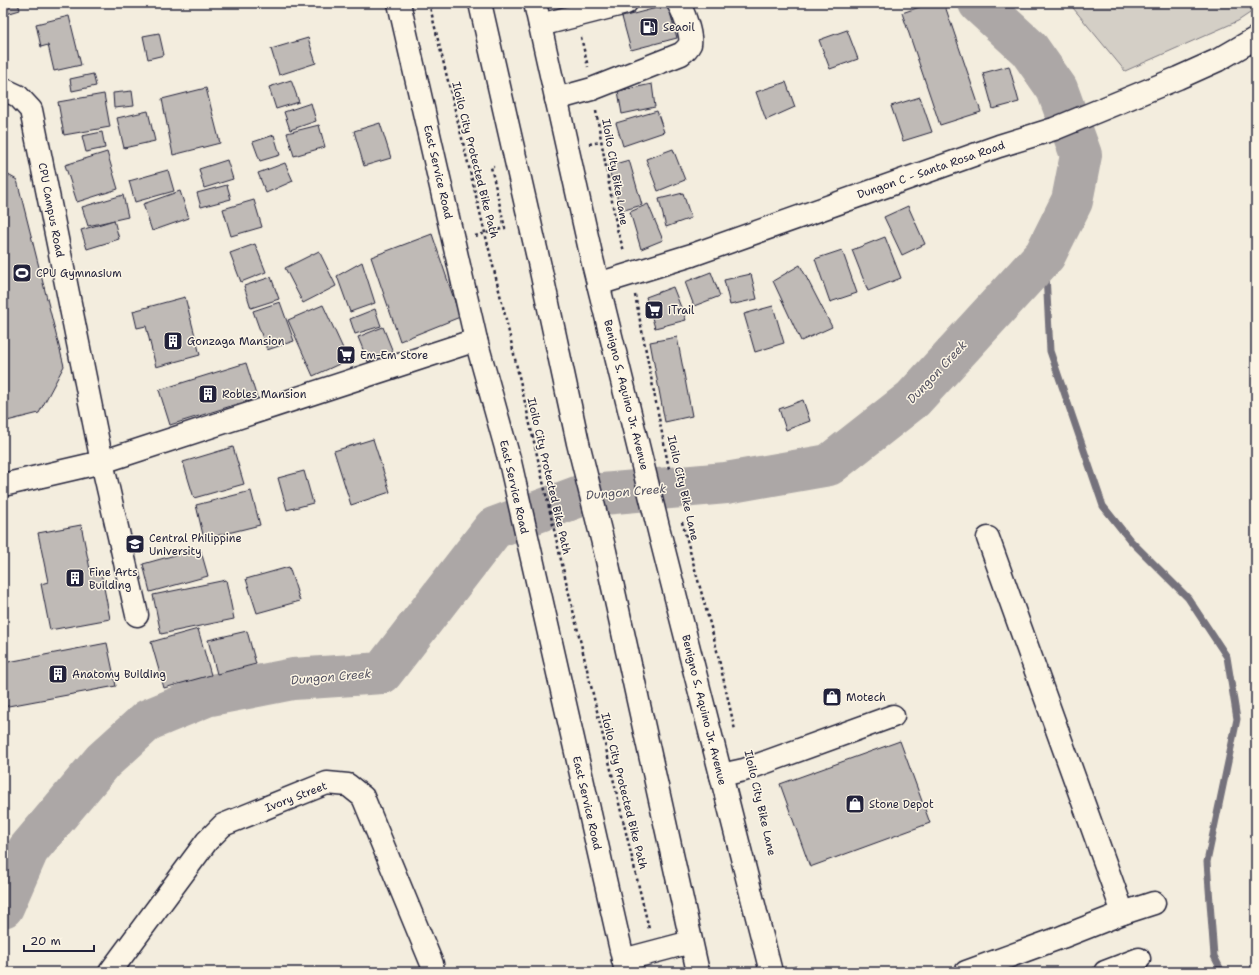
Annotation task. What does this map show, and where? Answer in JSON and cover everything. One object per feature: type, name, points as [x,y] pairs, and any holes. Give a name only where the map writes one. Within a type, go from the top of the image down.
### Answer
[{"type":"main road","name":"East Service Road","points":[[400,3],[476,340],[510,462],[625,966]]},
{"type":"main road","points":[[480,3],[578,443],[605,551],[698,972]]},
{"type":"main road","name":"Benigno S. Aquino Jr. Avenue","points":[[535,3],[598,284],[771,972]]},
{"type":"main road","points":[[540,25],[626,3]]},
{"type":"main road","points":[[556,99],[592,89],[682,54],[688,48],[690,33],[678,3]]},
{"type":"main road","name":"Dungon C - Santa Rosa Road","points":[[598,284],[692,255],[999,146],[1054,129],[1124,101],[1218,60],[1256,38]]},
{"type":"main road","name":"CPU Campus Road","points":[[3,89],[18,96],[31,110],[102,462],[137,615]]},
{"type":"main road","points":[[3,485],[102,462],[476,340]]},
{"type":"main road","points":[[988,538],[1123,913]]},
{"type":"main road","points":[[721,775],[744,770],[893,716]]},
{"type":"main road","name":"Ivory Street","points":[[110,972],[207,841],[223,825],[327,784],[348,784],[363,797],[432,964],[433,972]]},
{"type":"main road","points":[[974,971],[1123,913],[1154,903]]},
{"type":"main road","points":[[625,966],[655,952],[691,942]]},
{"type":"main road","points":[[1105,972],[1140,959]]},
{"type":"path","name":"Iloilo City Protected Bike Path","points":[[429,3],[505,315],[560,560],[655,952]]},
{"type":"path","name":"Iloilo City Bike Lane","points":[[577,16],[618,229],[631,274],[670,472]]},
{"type":"path","points":[[494,231],[503,229]]},
{"type":"path","name":"Iloilo City Bike Lane","points":[[682,519],[715,642],[736,732]]},
{"type":"path","points":[[794,965],[796,972]]},
{"type":"shaded area","points":[[1069,3],[1256,3],[1256,9],[1238,21],[1125,71]]},
{"type":"building","points":[[3,3],[18,3],[20,10],[3,15]]},
{"type":"building","points":[[931,3],[944,3],[981,112],[940,125],[902,13]]},
{"type":"building","name":"Seaoil","points":[[668,5],[677,38],[631,50],[622,17]]},
{"type":"building","points":[[69,16],[81,65],[54,71],[48,45],[41,47],[36,24]]},
{"type":"building","points":[[847,30],[858,59],[830,69],[819,40]]},
{"type":"building","points":[[159,33],[164,55],[148,59],[143,36]]},
{"type":"building","points":[[308,38],[316,63],[279,75],[271,49]]},
{"type":"building","points":[[1009,66],[1019,102],[993,109],[983,73]]},
{"type":"building","points":[[93,74],[96,86],[72,91],[70,79]]},
{"type":"building","points":[[291,80],[299,102],[276,109],[269,87]]},
{"type":"building","points":[[786,82],[795,107],[766,120],[756,92]]},
{"type":"building","points":[[652,84],[655,107],[622,114],[618,91]]},
{"type":"building","points":[[206,88],[220,143],[173,155],[162,99]]},
{"type":"building","points":[[132,91],[134,106],[114,108],[113,93]]},
{"type":"building","points":[[104,94],[110,127],[64,135],[58,102]]},
{"type":"building","points":[[920,97],[932,132],[903,141],[891,106]]},
{"type":"building","points":[[311,103],[316,121],[290,130],[284,112]]},
{"type":"building","points":[[148,111],[155,141],[124,148],[117,118]]},
{"type":"building","points":[[657,111],[664,132],[623,146],[616,123]]},
{"type":"building","points":[[380,123],[391,158],[364,166],[354,131]]},
{"type":"building","points":[[319,125],[325,147],[294,156],[287,133]]},
{"type":"building","points":[[102,132],[105,148],[86,152],[82,136]]},
{"type":"building","points":[[274,135],[280,155],[260,161],[253,142]]},
{"type":"building","points":[[673,149],[685,180],[658,191],[646,159]]},
{"type":"building","points":[[107,152],[118,189],[77,202],[65,165]]},
{"type":"building","points":[[227,160],[233,179],[204,188],[199,169]]},
{"type":"building","points":[[629,160],[642,205],[621,211],[608,166]]},
{"type":"building","points":[[285,163],[293,181],[266,193],[258,173]]},
{"type":"building","points":[[168,170],[174,191],[135,202],[129,181]]},
{"type":"building","name":"CPU Gymnasium","points":[[3,172],[17,180],[64,366],[39,413],[3,422]]},
{"type":"building","points":[[227,185],[231,199],[201,207],[197,193]]},
{"type":"building","points":[[180,191],[189,218],[152,231],[143,204]]},
{"type":"building","points":[[683,193],[691,218],[666,227],[659,199]]},
{"type":"building","points":[[123,195],[128,217],[88,226],[82,207]]},
{"type":"building","points":[[254,200],[262,227],[231,236],[223,209]]},
{"type":"building","points":[[648,204],[663,240],[641,249],[630,212]]},
{"type":"building","points":[[908,206],[925,244],[902,255],[884,217]]},
{"type":"building","points":[[114,220],[119,239],[87,249],[81,230]]},
{"type":"building","points":[[432,234],[460,317],[400,341],[371,257]]},
{"type":"building","points":[[885,237],[901,278],[868,291],[852,250]]},
{"type":"building","points":[[255,244],[266,272],[241,282],[230,253]]},
{"type":"building","points":[[842,250],[857,293],[830,302],[815,259]]},
{"type":"building","points":[[319,251],[336,286],[303,303],[285,268]]},
{"type":"building","points":[[362,262],[375,303],[350,312],[337,276]]},
{"type":"building","points":[[800,265],[832,327],[801,341],[773,281]]},
{"type":"building","points":[[711,272],[720,296],[694,306],[685,282]]},
{"type":"building","points":[[751,274],[757,299],[730,305],[724,280]]},
{"type":"building","points":[[271,277],[279,299],[251,308],[244,286]]},
{"type":"building","points":[[673,287],[686,320],[655,328],[646,297]]},
{"type":"building","name":"Gonzaga Mansion","points":[[185,297],[200,355],[156,367],[146,326],[137,328],[133,311]]},
{"type":"building","points":[[280,302],[294,341],[267,350],[253,311]]},
{"type":"building","points":[[323,305],[346,355],[342,359],[348,360],[313,376],[288,320]]},
{"type":"building","points":[[773,306],[784,343],[755,352],[744,314]]},
{"type":"building","points":[[375,309],[381,326],[355,334],[350,319]]},
{"type":"building","points":[[383,327],[393,352],[368,362],[358,337]]},
{"type":"building","points":[[677,337],[692,416],[665,422],[650,342]]},
{"type":"building","name":"Robles Mansion","points":[[246,363],[257,398],[170,425],[159,390]]},
{"type":"building","points":[[803,400],[810,421],[786,430],[779,409]]},
{"type":"building","points":[[373,439],[390,492],[351,505],[334,451]]},
{"type":"building","points":[[233,447],[244,484],[194,498],[183,462]]},
{"type":"building","points":[[304,471],[313,503],[287,510],[278,478]]},
{"type":"building","points":[[251,491],[260,525],[204,539],[196,505]]},
{"type":"building","name":"Fine Arts Building","points":[[81,525],[91,574],[101,572],[110,619],[50,630],[41,584],[48,582],[38,533]]},
{"type":"building","points":[[200,548],[208,576],[150,592],[143,564]]},
{"type":"building","points":[[289,567],[300,601],[257,613],[246,579]]},
{"type":"building","points":[[226,580],[234,619],[161,634],[153,595]]},
{"type":"building","points":[[198,629],[211,675],[164,688],[151,642]]},
{"type":"building","points":[[247,631],[256,664],[217,674],[208,640]]},
{"type":"building","name":"Anatomy Building","points":[[107,643],[116,686],[3,707],[3,663]]},
{"type":"building","name":"Stone Depot","points":[[900,741],[930,823],[810,867],[780,784]]},
{"type":"waterway","name":"Dungon Creek","points":[[3,907],[28,850],[103,761],[148,720],[206,696],[293,679],[382,673],[494,528],[580,496],[726,483],[829,465],[913,399],[1045,255],[1072,201],[1081,155],[1057,89],[1029,49],[979,3]]},
{"type":"waterway","points":[[1045,255],[1050,351],[1103,506],[1130,540],[1188,598],[1227,657],[1237,719],[1207,862],[1214,956],[1222,972]]},
{"type":"place","name":"Seaoil","points":[[649,27]]},
{"type":"place","name":"CPU Gymnasium","points":[[22,273]]},
{"type":"place","name":"iTrail","points":[[654,310]]},
{"type":"place","name":"Gonzaga Mansion","points":[[173,341]]},
{"type":"place","name":"Em-Em Store","points":[[346,355]]},
{"type":"place","name":"Robles Mansion","points":[[208,394]]},
{"type":"place","name":"Central Philippine University","points":[[135,544]]},
{"type":"place","name":"Fine Arts Building","points":[[75,578]]},
{"type":"place","name":"Anatomy Building","points":[[58,674]]},
{"type":"place","name":"Motech","points":[[832,697]]},
{"type":"place","name":"Stone Depot","points":[[855,804]]}]
